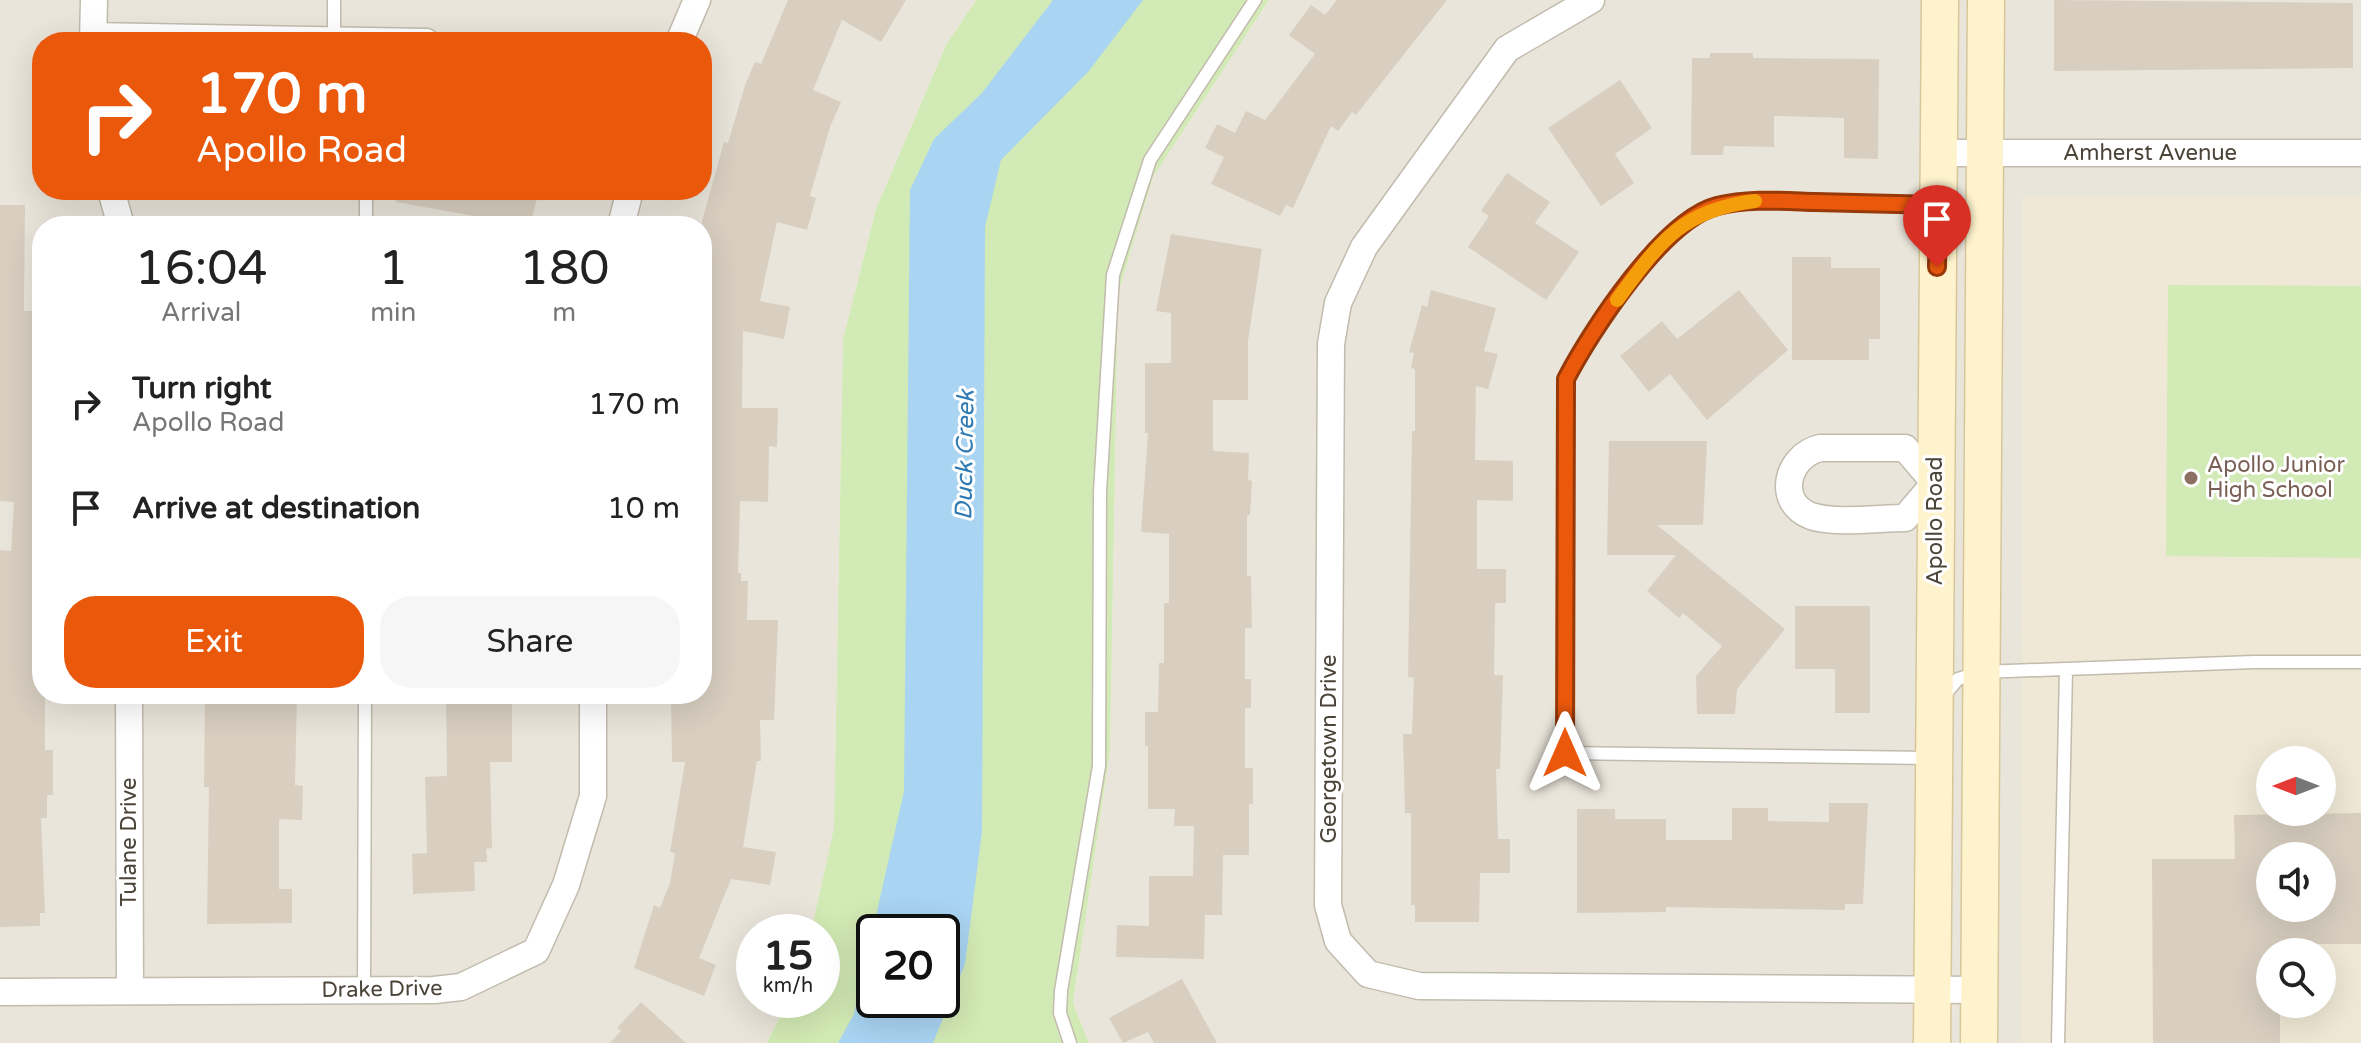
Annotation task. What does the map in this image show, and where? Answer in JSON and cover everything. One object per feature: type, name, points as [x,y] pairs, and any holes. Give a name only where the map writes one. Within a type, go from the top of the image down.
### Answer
[{"type":"street","points":[[93,32],[94,0]]},
{"type":"street","points":[[683,32],[697,0]]},
{"type":"street","name":"Georgetown Drive","points":[[1591,0],[1507,49],[1364,247],[1338,303],[1331,344],[1328,905],[1338,941],[1368,974],[1419,986],[1979,990]]},
{"type":"street","name":"Apollo Road","points":[[1932,1043],[1940,0]]},
{"type":"street","points":[[1979,1043],[1986,0]]},
{"type":"street","name":"Amherst Avenue","points":[[1939,153],[2361,153]]},
{"type":"street","points":[[1935,483],[1905,448],[1820,448],[1801,456],[1794,464],[1788,483],[1794,503],[1810,515],[1905,518],[1935,483],[1984,482]]},
{"type":"street","name":"Tulane Drive","points":[[129,704],[130,991]]},
{"type":"street","name":"Drake Drive","points":[[0,992],[461,987],[536,951],[566,885],[593,796],[593,704]]},
{"type":"lane","points":[[334,0],[334,32]]},
{"type":"lane","points":[[1070,1043],[1060,1013],[1061,991],[1099,766],[1100,492],[1113,275],[1150,160],[1255,0]]},
{"type":"lane","points":[[1933,758],[1565,753],[1566,379],[1587,340],[1631,281],[1682,224],[1714,207],[1755,201],[1938,205]]},
{"type":"lane","points":[[1934,713],[1958,679],[1982,672],[2254,662],[2361,662]]},
{"type":"lane","points":[[2058,1043],[2066,670]]},
{"type":"lane","points":[[364,990],[365,704]]},
{"type":"shaded area","points":[[0,0],[976,0],[946,45],[876,209],[843,339],[834,828],[815,914],[736,914],[736,1018],[779,1018],[767,1043],[0,1043]]},
{"type":"shaded area","points":[[1269,0],[2361,0],[2361,1043],[1089,1043],[1073,1003],[1110,751],[1118,294],[1153,177]]},
{"type":"shaded area","name":"Apollo Junior High School","points":[[2022,196],[2361,197],[2361,1043],[2021,1043]]},
{"type":"green space","points":[[976,0],[1269,0],[1153,177],[1118,294],[1110,751],[1073,1003],[1089,1043],[767,1043],[779,1018],[840,1018],[840,914],[815,914],[834,828],[843,339],[876,209],[946,45]]},
{"type":"green space","points":[[2168,285],[2361,286],[2361,558],[2166,556]]},
{"type":"water","name":"Duck Creek","points":[[1053,0],[1143,0],[1088,72],[1001,160],[985,227],[982,831],[965,964],[960,976],[960,914],[876,914],[904,791],[910,190],[934,139],[982,93]]},
{"type":"water","points":[[856,1005],[856,1018],[943,1018],[933,1043],[838,1043]]},
{"type":"building","points":[[788,0],[906,0],[881,42],[842,20],[813,90],[841,102],[830,127],[810,196],[816,198],[807,230],[777,222],[760,301],[790,307],[784,339],[743,331],[742,408],[778,408],[777,447],[769,446],[768,502],[740,501],[738,573],[741,573],[741,581],[748,581],[747,620],[778,620],[774,720],[760,720],[761,761],[757,761],[743,847],[776,852],[770,885],[731,879],[699,958],[716,965],[704,996],[634,968],[654,905],[660,908],[670,883],[675,853],[670,852],[685,762],[672,762],[671,704],[712,704],[712,216],[703,216],[708,200],[712,200],[712,185],[724,142],[728,143],[745,85],[755,62],[761,64]]},
{"type":"building","points":[[1337,0],[1447,0],[1356,115],[1352,112],[1338,131],[1331,126],[1293,208],[1286,205],[1280,216],[1211,184],[1224,157],[1205,148],[1217,124],[1235,133],[1246,111],[1265,120],[1315,54],[1289,35],[1311,5],[1325,15]]},
{"type":"building","points":[[2054,0],[2353,3],[2353,68],[2054,71]]},
{"type":"building","points":[[1710,53],[1753,53],[1753,58],[1879,59],[1878,159],[1844,158],[1844,118],[1774,116],[1774,147],[1724,146],[1723,155],[1691,155],[1692,58],[1710,58]]},
{"type":"building","points":[[1620,80],[1652,128],[1615,154],[1634,183],[1601,206],[1548,128]]},
{"type":"building","points":[[1507,173],[1550,202],[1535,223],[1579,252],[1546,300],[1468,247],[1489,216],[1481,211]]},
{"type":"building","points":[[536,200],[532,216],[474,216],[396,202]]},
{"type":"building","points":[[0,205],[25,205],[24,311],[32,311],[32,704],[45,704],[45,750],[53,750],[53,795],[47,795],[47,818],[41,818],[45,913],[40,913],[40,926],[0,927],[0,550],[11,551],[14,502],[0,501]]},
{"type":"building","points":[[1171,234],[1262,249],[1248,341],[1248,400],[1213,400],[1213,451],[1249,453],[1248,480],[1252,481],[1250,515],[1247,515],[1247,576],[1251,576],[1252,628],[1245,628],[1245,679],[1251,679],[1251,708],[1245,708],[1245,768],[1253,768],[1253,804],[1249,804],[1249,855],[1223,855],[1222,915],[1205,915],[1204,959],[1116,957],[1117,925],[1149,926],[1149,876],[1193,876],[1194,826],[1174,826],[1175,809],[1148,809],[1148,746],[1145,746],[1145,712],[1158,712],[1159,663],[1164,663],[1164,603],[1169,603],[1169,534],[1141,532],[1148,433],[1145,433],[1145,363],[1171,363],[1171,313],[1156,311]]},
{"type":"building","points":[[1792,257],[1831,257],[1831,268],[1880,268],[1880,339],[1869,339],[1869,360],[1792,360]]},
{"type":"building","points":[[1431,290],[1496,308],[1484,351],[1498,354],[1488,389],[1476,386],[1475,460],[1513,461],[1513,501],[1477,500],[1477,569],[1506,569],[1506,603],[1495,603],[1494,675],[1503,675],[1500,769],[1496,769],[1498,839],[1510,839],[1510,873],[1480,873],[1479,922],[1415,922],[1415,905],[1411,905],[1411,813],[1405,813],[1403,734],[1412,734],[1414,678],[1408,677],[1412,431],[1415,431],[1415,369],[1411,368],[1414,353],[1409,352],[1422,305],[1427,307]]},
{"type":"building","points":[[1739,290],[1788,350],[1707,420],[1670,374],[1649,392],[1620,356],[1662,321],[1677,339]]},
{"type":"building","points":[[1609,441],[1707,441],[1703,525],[1657,525],[1785,629],[1737,689],[1735,714],[1697,714],[1696,676],[1722,646],[1683,613],[1679,618],[1647,591],[1676,555],[1607,555]]},
{"type":"building","points":[[1795,606],[1870,606],[1870,713],[1835,713],[1835,669],[1795,669]]},
{"type":"building","points":[[205,704],[297,704],[295,785],[303,786],[302,820],[279,819],[279,889],[292,889],[292,923],[207,924],[209,787],[204,787]]},
{"type":"building","points":[[446,704],[512,704],[512,762],[490,762],[492,848],[486,849],[487,862],[474,862],[475,891],[413,894],[412,854],[427,853],[425,777],[447,776]]},
{"type":"building","points":[[1829,803],[1868,803],[1863,904],[1845,904],[1845,910],[1666,907],[1666,912],[1577,913],[1577,809],[1615,809],[1615,819],[1666,819],[1666,840],[1732,840],[1732,808],[1768,808],[1768,821],[1829,822]]},
{"type":"building","points":[[2336,813],[2361,813],[2361,944],[2336,944],[2336,938],[2256,938],[2256,1018],[2280,1018],[2280,1043],[2153,1043],[2152,859],[2235,859],[2234,815],[2256,815],[2256,826],[2336,826]]},
{"type":"building","points":[[1182,979],[1217,1043],[1154,1043],[1148,1032],[1123,1043],[1109,1018]]},
{"type":"building","points":[[641,1002],[686,1043],[610,1043],[621,1031],[617,1028]]},
{"type":"slow traffic","points":[[1617,300],[1682,224],[1714,207],[1755,201]]},
{"type":"place","name":"Apollo Junior High School","points":[[2191,478]]},
{"type":"route","points":[[1565,753],[1566,379],[1587,340],[1631,281],[1682,224],[1714,207],[1755,201],[1938,205],[1937,267]]}]
